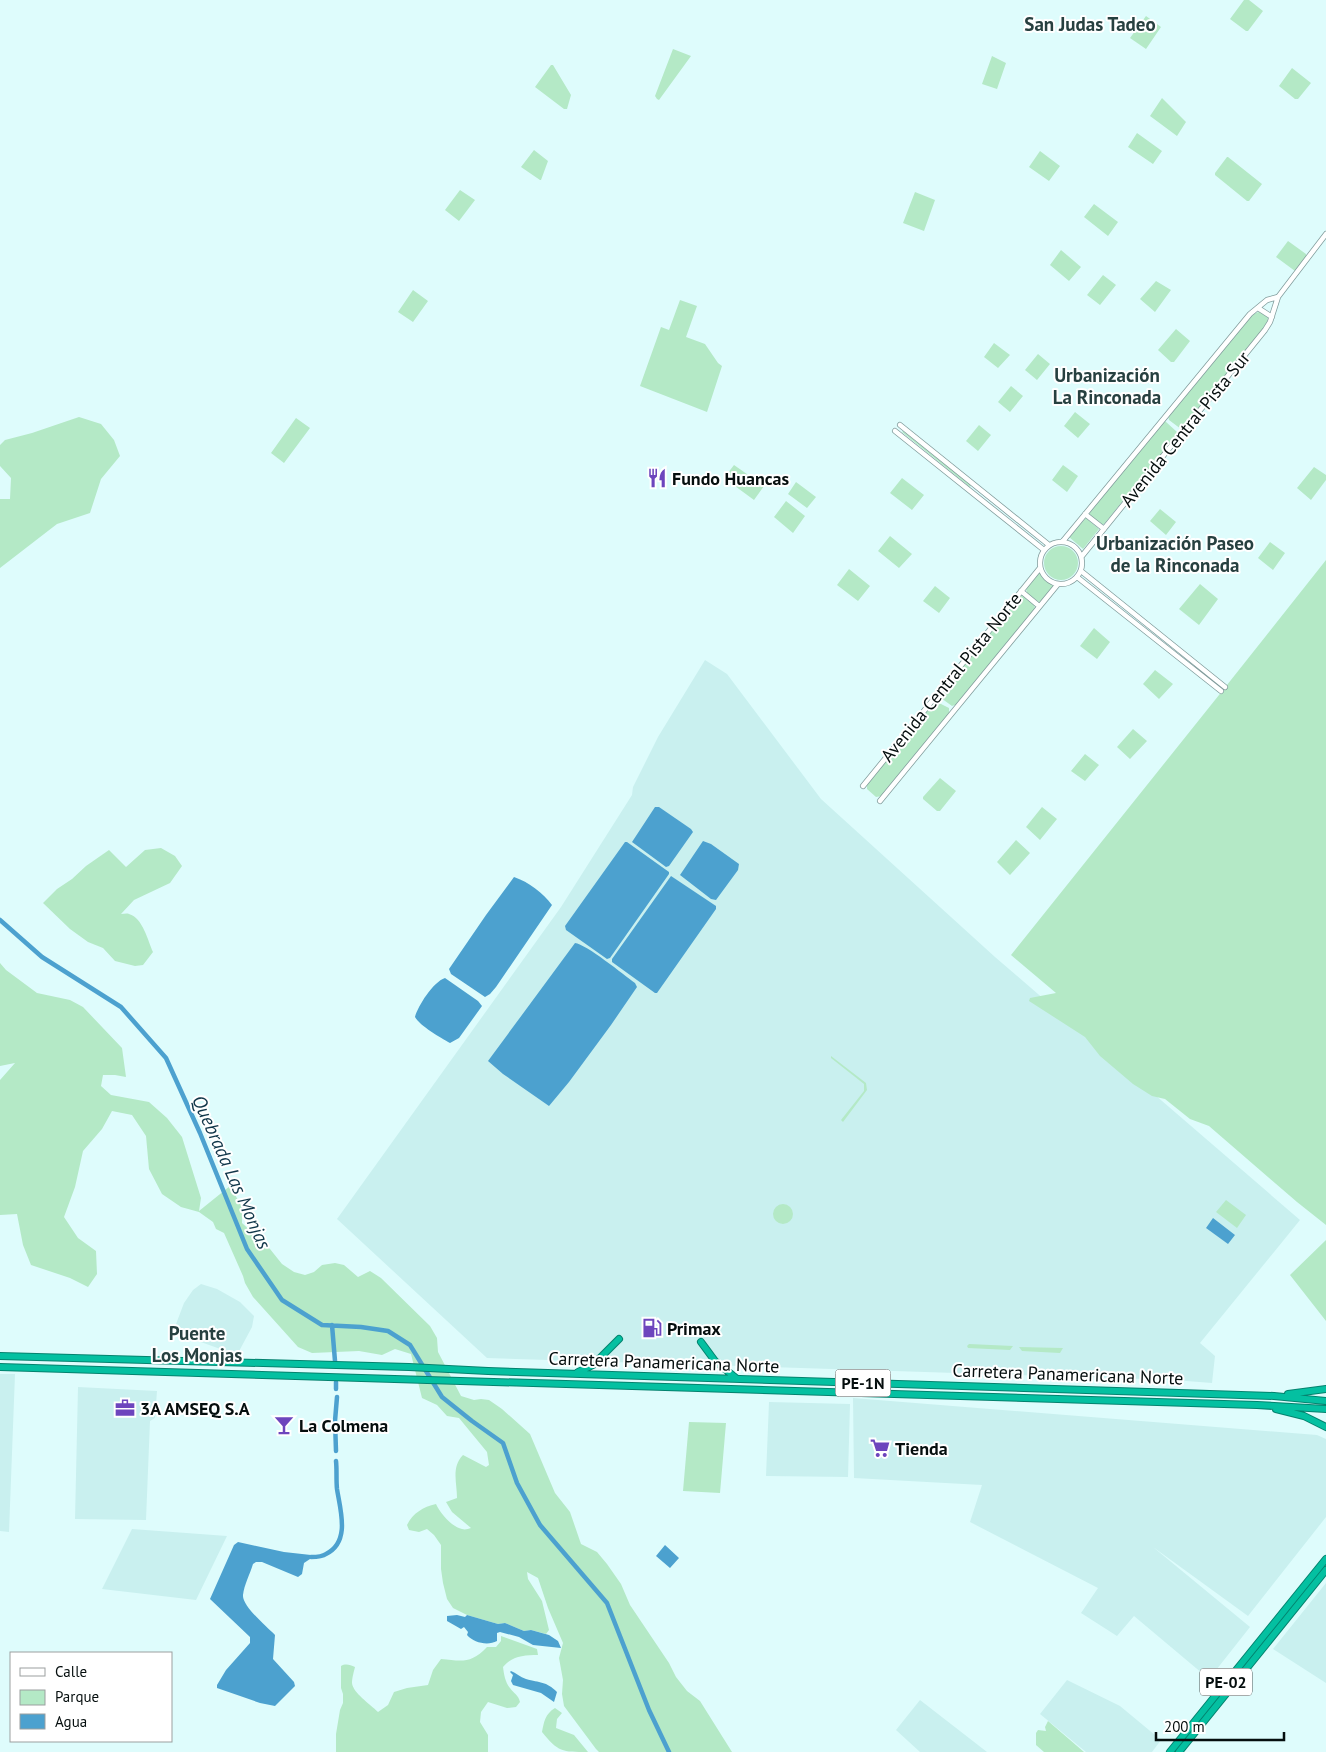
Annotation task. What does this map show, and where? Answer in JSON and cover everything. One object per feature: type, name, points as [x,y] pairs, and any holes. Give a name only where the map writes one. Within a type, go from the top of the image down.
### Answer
[{"type":"highway","points":[[575,1374],[593,1366],[619,1339]]},
{"type":"highway","points":[[701,1342],[715,1361],[738,1379]]},
{"type":"highway","name":"Carretera Panamericana Norte","points":[[0,1356],[409,1367],[1068,1389],[1274,1396],[1326,1401]]},
{"type":"highway","points":[[295,1376],[303,1364]]},
{"type":"highway","name":"Carretera Panamericana Norte","points":[[0,1366],[1257,1405],[1326,1409]]},
{"type":"highway","points":[[798,1381],[798,1391]]},
{"type":"highway","points":[[1068,1389],[1068,1399]]},
{"type":"highway","points":[[1274,1396],[1326,1389]]},
{"type":"highway","points":[[1257,1405],[1304,1416],[1326,1427]]},
{"type":"highway","name":"PE-02","points":[[1170,1752],[1326,1559]]},
{"type":"highway","name":"PE-02","points":[[1179,1752],[1326,1570]]},
{"type":"street","points":[[1063,541],[1074,546],[1082,556],[1081,571],[1077,577],[1068,583],[1058,584],[1049,580],[1040,568],[1044,550],[1049,545],[1063,541],[1250,314],[1267,300],[1278,297],[1326,234]]},
{"type":"street","name":"Avenida Central Pista Sur","points":[[1082,556],[1265,330],[1272,317],[1278,297]]},
{"type":"street","points":[[1258,308],[1272,317]]},
{"type":"street","points":[[900,425],[1049,545]]},
{"type":"street","points":[[895,431],[1044,550]]},
{"type":"street","points":[[1085,514],[1104,529]]},
{"type":"street","name":"Avenida Central Pista Norte","points":[[863,786],[1040,568]]},
{"type":"street","points":[[1081,571],[1225,687]]},
{"type":"street","points":[[1077,577],[1221,691]]},
{"type":"street","points":[[880,802],[1058,584]]},
{"type":"street","points":[[1021,591],[1039,606]]},
{"type":"shaded area","points":[[705,660],[727,674],[821,799],[995,957],[1300,1220],[1200,1343],[1215,1356],[1212,1383],[1148,1378],[487,1358],[337,1219],[561,907],[632,795],[633,787],[658,737]]},
{"type":"shaded area","points":[[201,1284],[217,1289],[240,1302],[254,1316],[252,1327],[237,1355],[173,1332],[184,1303],[193,1290]]},
{"type":"shaded area","points":[[0,1374],[15,1374],[9,1532],[0,1531]]},
{"type":"shaded area","points":[[78,1387],[157,1391],[155,1418],[150,1421],[146,1520],[75,1519]]},
{"type":"shaded area","points":[[853,1398],[1317,1435],[1326,1439],[1326,1517],[1248,1616],[1153,1547],[1250,1627],[1209,1679],[1134,1616],[1117,1636],[1081,1613],[1098,1588],[970,1522],[982,1485],[854,1478]]},
{"type":"shaded area","points":[[769,1402],[850,1404],[848,1477],[766,1476]]},
{"type":"shaded area","points":[[132,1529],[227,1536],[196,1600],[102,1589]]},
{"type":"shaded area","points":[[1326,1583],[1326,1683],[1273,1649]]},
{"type":"shaded area","points":[[1067,1680],[1120,1706],[1161,1740],[1152,1752],[1086,1752],[1040,1714]]},
{"type":"shaded area","points":[[920,1700],[987,1752],[920,1752],[896,1730]]},
{"type":"green space","points":[[1244,0],[1249,0],[1263,11],[1248,31],[1230,19]]},
{"type":"green space","points":[[1146,16],[1161,27],[1146,49],[1130,38]]},
{"type":"green space","points":[[673,49],[691,56],[659,100],[655,96]]},
{"type":"green space","points":[[992,56],[1006,63],[997,89],[982,84]]},
{"type":"green space","points":[[551,65],[553,65],[571,95],[567,109],[564,109],[535,87]]},
{"type":"green space","points":[[1292,68],[1311,83],[1298,99],[1295,99],[1279,86]]},
{"type":"green space","points":[[1162,98],[1186,122],[1177,136],[1150,116]]},
{"type":"green space","points":[[1137,133],[1162,151],[1153,164],[1128,147]]},
{"type":"green space","points":[[534,150],[548,161],[541,180],[521,167]]},
{"type":"green space","points":[[1040,151],[1060,166],[1049,181],[1029,167]]},
{"type":"green space","points":[[1227,157],[1262,184],[1249,201],[1215,175]]},
{"type":"green space","points":[[460,190],[475,200],[459,221],[445,210]]},
{"type":"green space","points":[[915,192],[935,200],[924,231],[903,223]]},
{"type":"green space","points":[[1094,204],[1118,222],[1108,236],[1084,217]]},
{"type":"green space","points":[[1288,241],[1306,254],[1306,257],[1295,271],[1276,257]]},
{"type":"green space","points":[[1061,250],[1081,267],[1069,281],[1050,265]]},
{"type":"green space","points":[[1103,275],[1116,285],[1100,305],[1087,295]]},
{"type":"green space","points":[[1156,281],[1171,290],[1155,312],[1140,299]]},
{"type":"green space","points":[[413,290],[428,301],[413,322],[398,312]]},
{"type":"green space","points":[[680,300],[697,306],[686,337],[705,344],[722,366],[707,412],[640,386],[661,327],[669,330]]},
{"type":"green space","points":[[1261,311],[1267,314],[1267,324],[1183,429],[1169,420],[1168,416],[1251,315]]},
{"type":"green space","points":[[1176,329],[1190,341],[1174,362],[1171,362],[1158,350]]},
{"type":"green space","points":[[994,343],[1010,355],[998,368],[984,357]]},
{"type":"green space","points":[[1038,354],[1050,364],[1037,380],[1025,370]]},
{"type":"green space","points":[[1011,386],[1023,396],[1010,412],[998,402]]},
{"type":"green space","points":[[1075,412],[1090,424],[1078,438],[1064,426]]},
{"type":"green space","points":[[79,417],[101,424],[114,440],[120,456],[101,479],[90,513],[57,524],[0,568],[0,499],[10,499],[11,478],[0,466],[0,445],[5,440]]},
{"type":"green space","points":[[296,418],[310,428],[284,463],[271,453]]},
{"type":"green space","points":[[1165,421],[1177,432],[1177,435],[1104,524],[1101,524],[1089,512]]},
{"type":"green space","points":[[979,425],[991,435],[978,451],[966,441]]},
{"type":"green space","points":[[902,432],[971,485],[970,487]]},
{"type":"green space","points":[[734,465],[764,486],[754,500],[724,478]]},
{"type":"green space","points":[[1063,465],[1078,476],[1067,492],[1052,480]]},
{"type":"green space","points":[[1314,467],[1326,475],[1326,480],[1311,500],[1297,488]]},
{"type":"green space","points":[[902,478],[924,495],[912,510],[890,493]]},
{"type":"green space","points":[[796,482],[816,497],[807,508],[788,494]]},
{"type":"green space","points":[[786,501],[805,516],[793,533],[774,517]]},
{"type":"green space","points":[[1160,509],[1176,522],[1166,535],[1150,521]]},
{"type":"green space","points":[[1086,518],[1099,529],[1083,549],[1069,537]]},
{"type":"green space","points":[[890,536],[912,554],[899,568],[878,551]]},
{"type":"green space","points":[[1270,542],[1285,553],[1273,570],[1258,558]]},
{"type":"green space","points":[[1061,546],[1073,551],[1078,563],[1073,575],[1061,580],[1049,575],[1044,563],[1049,551]]},
{"type":"green space","points":[[1326,560],[1326,1225],[1209,1126],[1190,1119],[1165,1099],[1152,1096],[1133,1084],[1100,1056],[1085,1037],[1029,1001],[1030,998],[1056,993],[1011,955]]},
{"type":"green space","points":[[849,569],[870,586],[858,601],[837,585]]},
{"type":"green space","points":[[1040,572],[1046,580],[1055,584],[1042,601],[1039,602],[1027,594],[1026,588]]},
{"type":"green space","points":[[1200,584],[1218,599],[1199,625],[1179,609]]},
{"type":"green space","points":[[935,586],[950,598],[939,613],[923,601]]},
{"type":"green space","points":[[1022,595],[1034,604],[1035,609],[958,704],[952,706],[941,698],[940,695],[1017,598]]},
{"type":"green space","points":[[1094,628],[1110,642],[1097,659],[1080,646]]},
{"type":"green space","points":[[1155,670],[1173,684],[1159,699],[1143,684]]},
{"type":"green space","points":[[935,701],[949,708],[949,714],[882,796],[876,797],[867,789],[867,784]]},
{"type":"green space","points":[[1133,729],[1147,741],[1130,759],[1117,747]]},
{"type":"green space","points":[[1085,754],[1099,765],[1085,781],[1071,771]]},
{"type":"green space","points":[[940,778],[956,791],[940,811],[937,811],[923,797]]},
{"type":"green space","points":[[1042,807],[1057,819],[1040,840],[1026,827]]},
{"type":"green space","points":[[1016,840],[1030,853],[1010,875],[997,862]]},
{"type":"green space","points":[[161,848],[175,856],[182,866],[170,883],[134,900],[121,914],[134,916],[147,936],[153,952],[143,965],[135,966],[115,961],[103,948],[88,942],[70,929],[43,903],[57,889],[109,850],[126,867],[145,850]]},
{"type":"green space","points":[[0,963],[6,970],[37,993],[70,1000],[83,1007],[122,1048],[126,1077],[103,1075],[101,1086],[111,1095],[149,1102],[167,1118],[182,1137],[201,1198],[199,1211],[230,1186],[242,1207],[242,1223],[270,1249],[282,1264],[294,1272],[305,1275],[314,1272],[322,1265],[335,1263],[344,1265],[358,1277],[370,1271],[381,1278],[430,1326],[437,1338],[438,1352],[461,1396],[474,1400],[489,1400],[530,1434],[555,1493],[570,1512],[581,1544],[597,1552],[607,1564],[621,1584],[630,1605],[669,1663],[676,1677],[687,1691],[700,1701],[732,1752],[599,1752],[564,1706],[562,1694],[563,1680],[559,1658],[563,1643],[538,1578],[527,1572],[528,1579],[542,1601],[549,1630],[546,1634],[531,1630],[524,1631],[505,1623],[498,1624],[467,1615],[453,1608],[447,1599],[443,1583],[441,1545],[427,1529],[419,1532],[409,1530],[407,1525],[419,1511],[436,1504],[443,1515],[454,1526],[463,1529],[471,1528],[452,1512],[446,1502],[457,1498],[456,1470],[459,1460],[463,1455],[486,1467],[489,1465],[487,1452],[459,1418],[447,1416],[437,1405],[422,1398],[411,1354],[395,1349],[382,1355],[359,1351],[312,1353],[298,1347],[253,1297],[245,1283],[224,1233],[216,1229],[213,1222],[199,1212],[181,1207],[162,1194],[149,1169],[146,1136],[132,1115],[112,1111],[102,1129],[83,1151],[75,1187],[64,1217],[78,1238],[96,1251],[97,1274],[88,1287],[70,1278],[31,1265],[23,1245],[17,1214],[0,1215],[0,1080],[15,1063],[0,1066]]},
{"type":"green space","points":[[831,1056],[866,1083],[867,1090],[843,1122],[841,1120],[864,1091],[864,1084],[831,1058]]},
{"type":"green space","points":[[1226,1200],[1246,1215],[1237,1228],[1216,1212]]},
{"type":"green space","points":[[783,1204],[790,1207],[793,1214],[790,1221],[783,1224],[776,1221],[773,1214],[776,1207]]},
{"type":"green space","points":[[1326,1240],[1326,1321],[1290,1275]]},
{"type":"green space","points":[[969,1344],[1013,1346],[1010,1350],[968,1348]]},
{"type":"green space","points":[[1019,1347],[1063,1348],[1060,1353],[1022,1351]]},
{"type":"green space","points":[[689,1422],[726,1423],[720,1493],[683,1491]]},
{"type":"green space","points":[[501,1636],[537,1649],[538,1655],[528,1655],[510,1660],[503,1667],[507,1683],[520,1702],[516,1707],[507,1708],[488,1702],[481,1712],[480,1722],[488,1735],[488,1752],[336,1752],[336,1734],[343,1703],[341,1666],[346,1664],[355,1667],[352,1681],[353,1687],[378,1712],[388,1705],[394,1692],[428,1685],[433,1670],[441,1659],[461,1661],[471,1659],[487,1647],[496,1647],[501,1641]]},
{"type":"green space","points":[[555,1708],[562,1713],[557,1719],[556,1728],[574,1735],[588,1752],[561,1750],[552,1744],[542,1732],[547,1716]]},
{"type":"green space","points":[[1048,1721],[1084,1752],[1044,1752],[1036,1745],[1036,1733],[1038,1730],[1046,1731],[1045,1727]]},
{"type":"water","points":[[655,807],[659,807],[693,832],[669,866],[666,867],[632,842]]},
{"type":"water","points":[[703,841],[711,844],[739,864],[738,870],[716,900],[711,899],[680,875]]},
{"type":"water","points":[[625,842],[669,872],[669,874],[610,958],[607,959],[566,930],[565,926]]},
{"type":"water","points":[[671,876],[716,906],[716,909],[657,993],[655,993],[612,962],[612,959]]},
{"type":"water","points":[[514,877],[535,888],[552,905],[496,987],[485,997],[451,974],[449,969]]},
{"type":"water","points":[[575,943],[605,960],[635,983],[637,987],[569,1082],[549,1106],[503,1074],[488,1061]]},
{"type":"water","points":[[445,978],[478,1001],[482,1006],[459,1038],[450,1043],[426,1028],[415,1017],[427,995],[440,980]]},
{"type":"water","points":[[1213,1218],[1235,1235],[1228,1244],[1206,1228]]},
{"type":"water","points":[[238,1542],[284,1552],[311,1555],[310,1559],[304,1563],[302,1574],[298,1577],[262,1562],[256,1562],[253,1564],[243,1595],[246,1605],[275,1635],[273,1659],[294,1682],[295,1686],[275,1706],[260,1703],[217,1688],[226,1670],[250,1643],[250,1637],[210,1599],[234,1545]]},
{"type":"water","points":[[665,1545],[679,1558],[670,1568],[656,1556]]},
{"type":"water","points":[[457,1615],[465,1617],[467,1615],[498,1624],[505,1623],[524,1631],[531,1630],[549,1635],[558,1641],[561,1648],[533,1645],[519,1637],[500,1632],[497,1633],[497,1641],[493,1643],[477,1642],[467,1635],[468,1632],[464,1627],[461,1629],[447,1621],[447,1616]]},
{"type":"water","points":[[511,1671],[524,1678],[553,1688],[557,1692],[554,1702],[541,1693],[513,1685]]},
{"type":"waterway","name":"Quebrada Las Monjas","points":[[0,920],[42,957],[121,1007],[166,1058],[200,1133],[247,1249],[282,1300],[322,1325],[361,1327],[388,1331],[410,1345],[442,1397],[503,1443],[517,1483],[540,1525],[607,1603],[649,1710],[669,1752]]},
{"type":"waterway","points":[[332,1325],[335,1361]]},
{"type":"waterway","points":[[336,1382],[336,1389]]},
{"type":"waterway","points":[[336,1451],[335,1421],[337,1397]]},
{"type":"waterway","points":[[311,1557],[323,1556],[334,1549],[339,1542],[342,1525],[337,1489],[336,1461]]},
{"type":"place","name":"Fundo Huancas","points":[[657,478]]},
{"type":"place","name":"Primax","points":[[652,1328]]},
{"type":"place","name":"3A AMSEQ S.A","points":[[125,1408]]},
{"type":"place","name":"La Colmena","points":[[284,1425]]},
{"type":"place","name":"Tienda","points":[[880,1448]]},
{"type":"district","name":"San Judas Tadeo","points":[[1090,24]]},
{"type":"district","name":"Urbanización La Rinconada","points":[[1107,386]]},
{"type":"district","name":"Urbanización Paseo de la Rinconada","points":[[1175,554]]},
{"type":"district","name":"Puente Los Monjas","points":[[197,1344]]}]
